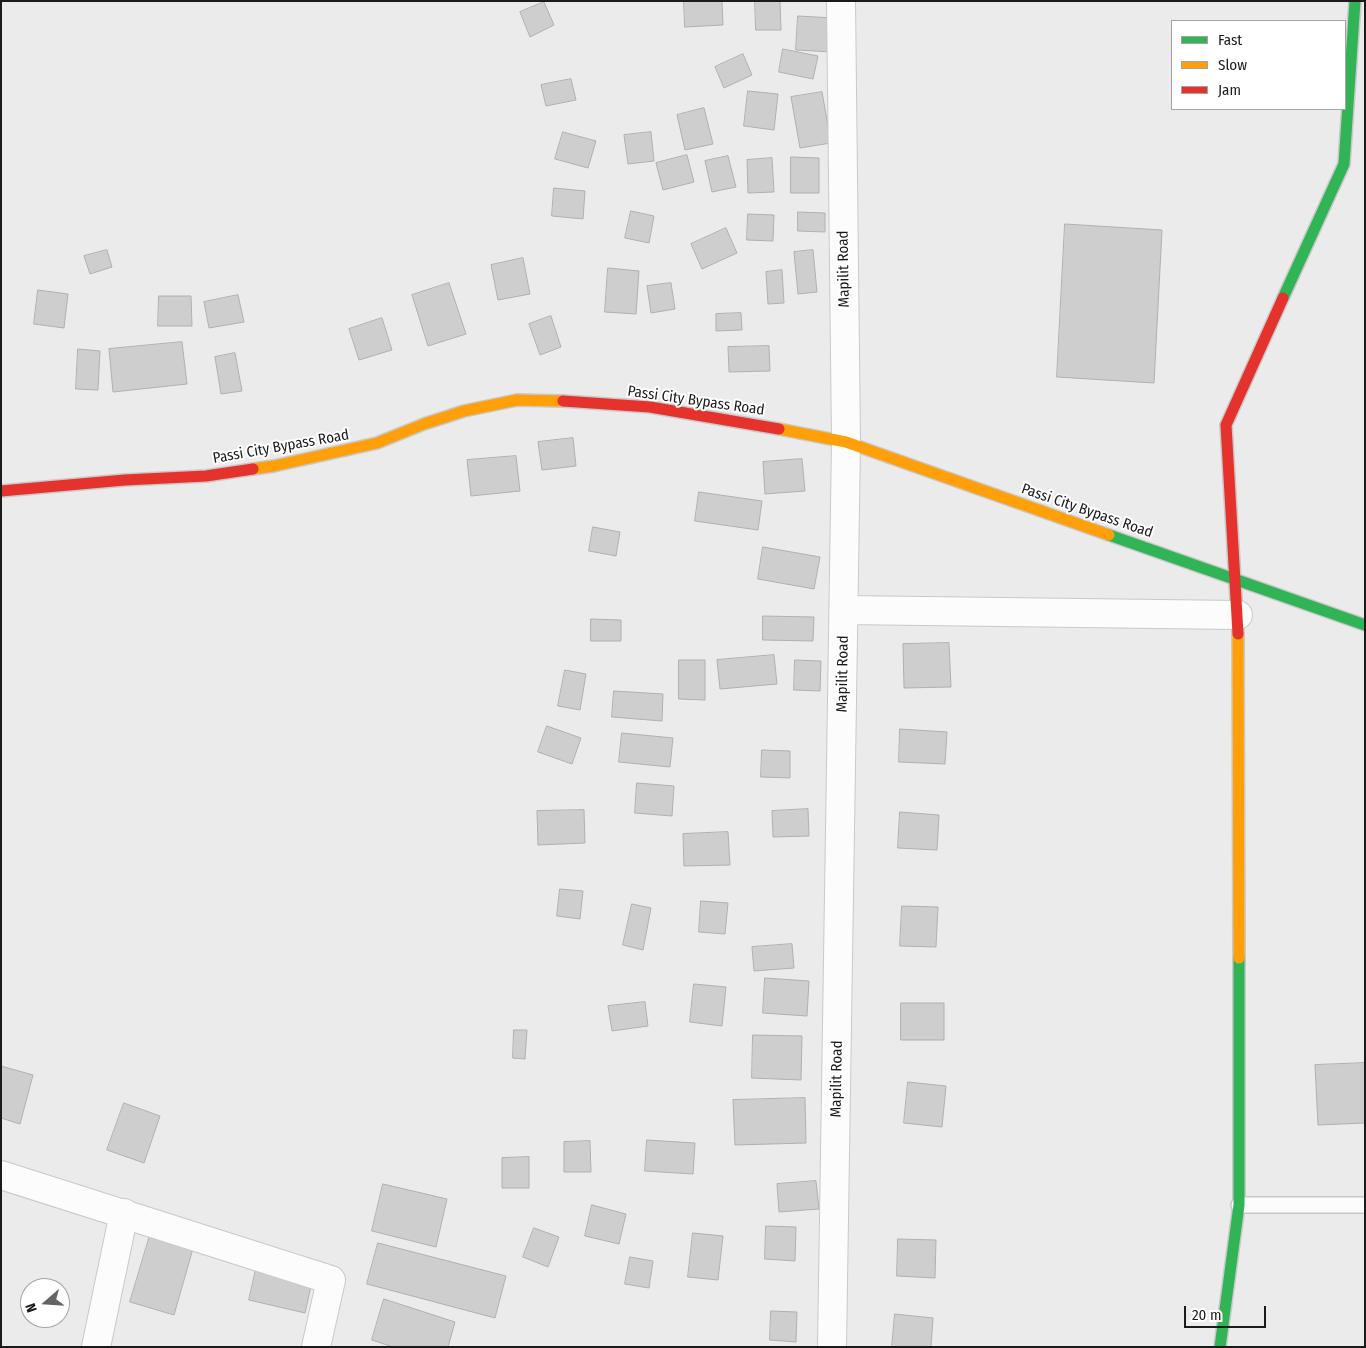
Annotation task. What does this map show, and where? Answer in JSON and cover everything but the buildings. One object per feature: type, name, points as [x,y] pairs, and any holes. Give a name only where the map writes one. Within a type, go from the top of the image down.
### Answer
[{"type":"street","name":"Mapilit Road","points":[[832,1347],[846,442],[841,1]]},
{"type":"street","points":[[1220,1347],[1239,1205],[1238,615],[1226,425],[1344,164],[1355,1]]},
{"type":"street","name":"Passi City Bypass Road","points":[[1,491],[125,480],[206,476],[274,466],[377,443],[424,424],[464,412],[517,400],[568,401],[650,407],[846,442],[1365,625]]},
{"type":"street","points":[[844,610],[1238,615]]},
{"type":"street","points":[[1,1175],[331,1280],[316,1347]]},
{"type":"street","points":[[96,1347],[124,1213]]},
{"type":"lane","points":[[1239,1205],[1365,1204]]},
{"type":"traffic: fast","points":[[1283,298],[1344,164],[1355,1]]},
{"type":"traffic: fast","points":[[1109,535],[1365,625]]},
{"type":"traffic: fast","points":[[1220,1347],[1239,1205],[1239,958]]},
{"type":"traffic: slow","points":[[253,469],[377,443],[424,424],[464,411],[517,400],[563,401]]},
{"type":"traffic: slow","points":[[779,429],[846,442],[1109,535]]},
{"type":"traffic: slow","points":[[1238,634],[1239,958]]},
{"type":"traffic: jam","points":[[1238,634],[1226,425],[1283,298]]},
{"type":"traffic: jam","points":[[563,401],[650,407],[779,429]]},
{"type":"traffic: jam","points":[[1,491],[125,480],[206,476],[253,469]]}]
